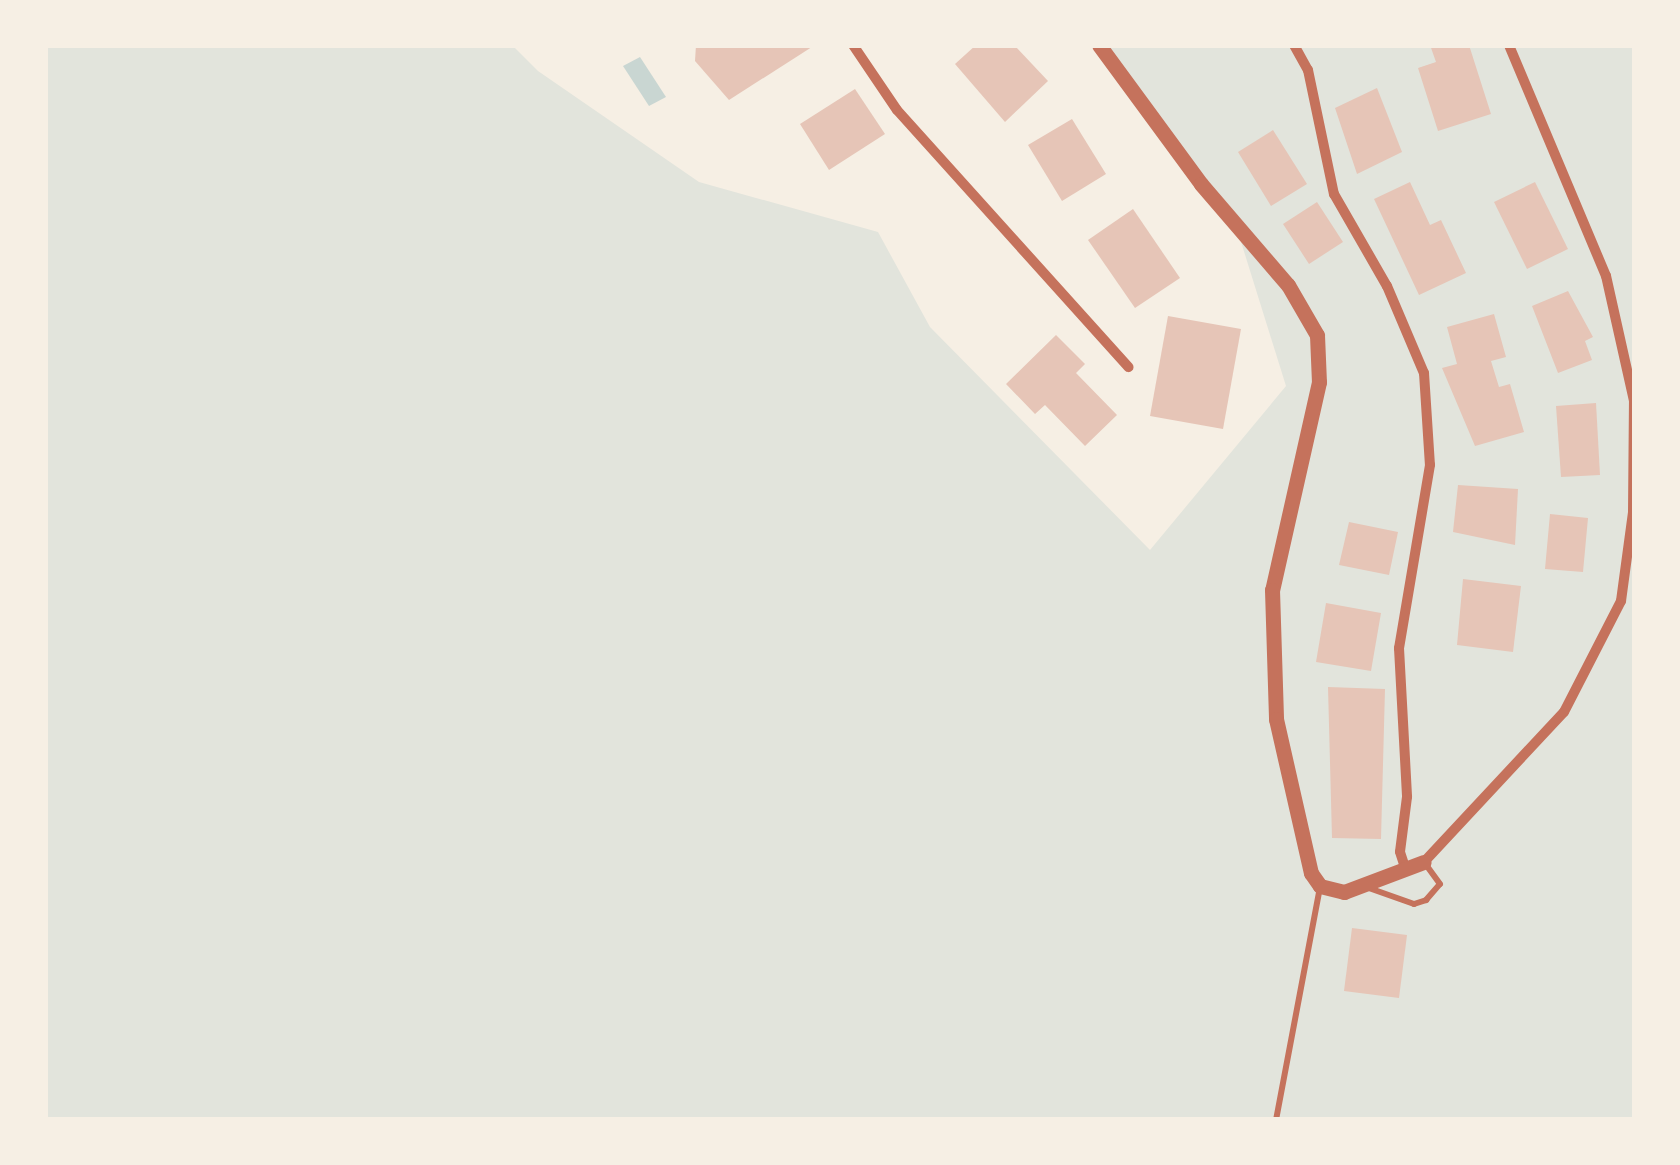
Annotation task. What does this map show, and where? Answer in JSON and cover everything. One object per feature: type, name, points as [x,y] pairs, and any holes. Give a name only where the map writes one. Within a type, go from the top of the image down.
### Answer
[{"type":"street","points":[[854,45],[897,110],[1128,367]]},
{"type":"street","points":[[1099,45],[1200,184],[1288,285],[1316,334],[1319,382],[1277,551],[1272,624],[1276,719],[1311,873],[1320,886],[1344,892],[1406,873],[1424,862],[1564,712],[1621,600],[1633,512],[1634,401],[1606,276],[1544,115],[1509,45]]},
{"type":"street","points":[[1294,45],[1308,70],[1334,194],[1387,286],[1424,373],[1430,465],[1399,648],[1407,798],[1400,852],[1406,873]]},
{"type":"lane","points":[[1366,886],[1414,904],[1426,900],[1440,884],[1424,862]]},
{"type":"lane","points":[[1276,1120],[1320,886]]},
{"type":"shaded area","points":[[45,45],[512,45],[538,71],[699,182],[878,232],[930,327],[1150,550],[1286,386],[1237,229],[1099,45],[1635,45],[1635,1120],[45,1120]]},
{"type":"shaded area","points":[[640,57],[666,97],[649,106],[623,66]]},
{"type":"building","points":[[696,45],[815,45],[729,100],[695,61]]},
{"type":"building","points":[[976,45],[1014,45],[1048,81],[1005,122],[955,64]]},
{"type":"building","points":[[1430,45],[1469,45],[1491,114],[1438,131],[1418,68],[1436,62]]},
{"type":"building","points":[[1377,88],[1402,152],[1357,174],[1335,108]]},
{"type":"building","points":[[855,89],[885,134],[829,170],[800,124]]},
{"type":"building","points":[[1072,119],[1106,174],[1062,201],[1028,145]]},
{"type":"building","points":[[1273,130],[1307,184],[1271,206],[1238,152]]},
{"type":"building","points":[[1410,182],[1430,225],[1441,220],[1466,273],[1419,295],[1374,199]]},
{"type":"building","points":[[1535,182],[1568,249],[1527,269],[1494,202]]},
{"type":"building","points":[[1317,202],[1343,242],[1309,264],[1283,224]]},
{"type":"building","points":[[1133,209],[1180,278],[1135,308],[1088,240]]},
{"type":"building","points":[[1568,291],[1593,337],[1585,341],[1592,360],[1558,373],[1532,306]]},
{"type":"building","points":[[1494,314],[1506,357],[1491,361],[1499,387],[1510,384],[1524,432],[1475,446],[1442,368],[1457,364],[1447,327]]},
{"type":"building","points":[[1168,316],[1241,329],[1223,429],[1150,416]]},
{"type":"building","points":[[1056,335],[1085,364],[1076,373],[1117,415],[1085,446],[1045,405],[1035,414],[1006,384]]},
{"type":"building","points":[[1596,403],[1600,475],[1561,477],[1556,406]]},
{"type":"building","points":[[1458,485],[1518,489],[1515,545],[1453,532]]},
{"type":"building","points":[[1550,514],[1588,518],[1583,572],[1545,569]]},
{"type":"building","points":[[1349,522],[1398,532],[1389,575],[1339,565]]},
{"type":"building","points":[[1463,579],[1521,586],[1513,652],[1457,645]]},
{"type":"building","points":[[1326,603],[1381,613],[1371,671],[1316,662]]},
{"type":"building","points":[[1328,687],[1385,689],[1381,839],[1332,838]]},
{"type":"building","points":[[1352,928],[1407,935],[1399,998],[1344,991]]}]
